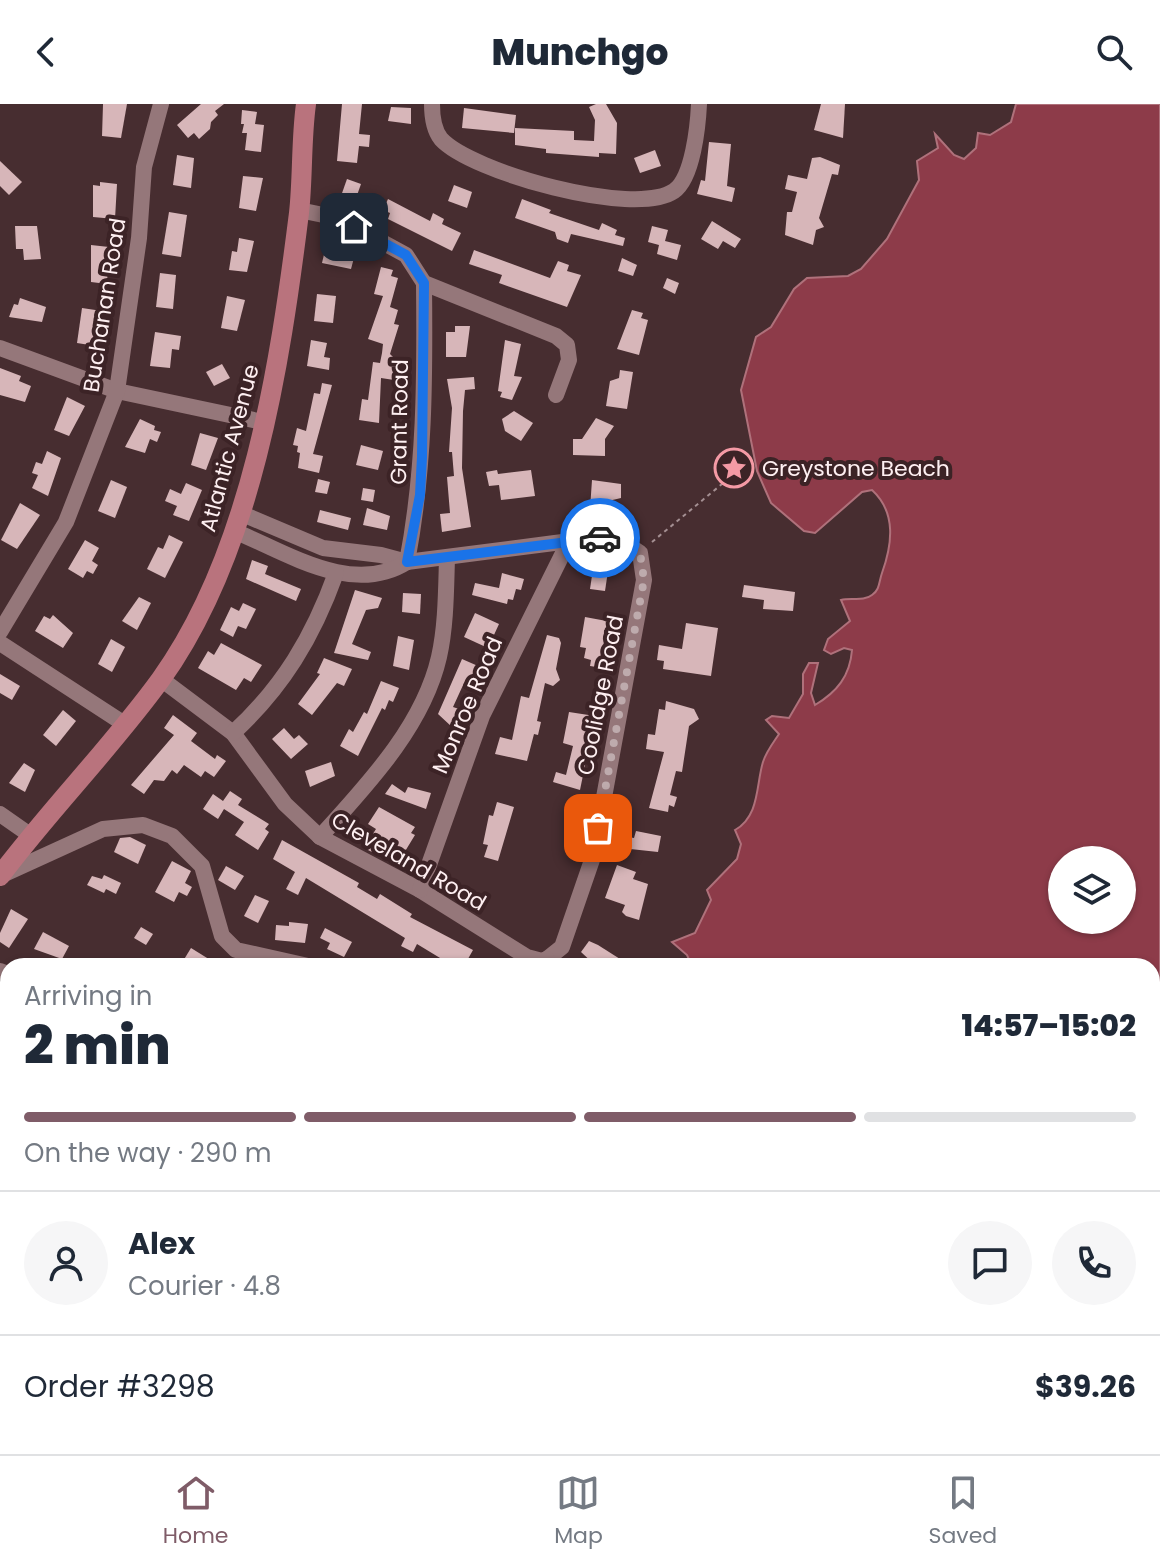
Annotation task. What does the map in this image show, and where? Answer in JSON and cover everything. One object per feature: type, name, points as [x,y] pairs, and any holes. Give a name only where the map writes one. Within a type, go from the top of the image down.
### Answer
[{"type":"main road","name":"Atlantic Avenue","points":[[0,876],[30,835],[72,792],[161,679],[204,601],[237,522],[263,422],[284,315],[299,210],[303,105]]},
{"type":"street","name":"Buchanan Road","points":[[0,632],[66,522],[117,391],[139,238],[144,167],[161,104]]},
{"type":"street","points":[[432,104],[435,129],[443,140],[467,157],[576,195],[612,198],[667,194],[680,184],[696,142],[699,104]]},
{"type":"street","points":[[299,210],[338,218],[406,255],[424,283],[556,336],[567,345],[569,360],[556,395]]},
{"type":"street","name":"Grant Road","points":[[407,562],[420,495],[424,283]]},
{"type":"street","points":[[0,348],[117,391],[263,422]]},
{"type":"street","points":[[237,522],[336,573],[391,572],[407,562]]},
{"type":"street","points":[[237,522],[323,548],[381,555],[407,562],[593,538],[610,540],[641,558]]},
{"type":"street","name":"Monroe Road","points":[[420,890],[482,716],[568,543]]},
{"type":"street","points":[[320,837],[401,742],[421,700],[439,659],[447,558]]},
{"type":"street","name":"Coolidge Road","points":[[552,958],[562,947],[593,857],[644,580],[641,558]]},
{"type":"street","points":[[233,733],[258,710],[295,663],[309,641],[336,573]]},
{"type":"street","points":[[0,643],[126,725]]},
{"type":"street","name":"Cleveland Road","points":[[161,679],[233,733],[285,804],[320,837],[420,890],[530,958]]},
{"type":"street","points":[[0,814],[30,835]]},
{"type":"street","points":[[0,876],[103,829],[143,825],[172,836],[202,866],[222,936],[236,950],[272,958]]},
{"type":"path","points":[[641,558],[728,479]]},
{"type":"shaded area","points":[[1016,104],[1160,104],[1160,958],[688,958],[672,942],[695,933],[711,900],[707,890],[737,859],[741,844],[735,830],[749,817],[763,762],[779,734],[766,720],[772,716],[789,718],[803,694],[803,674],[809,663],[818,663],[811,693],[815,705],[836,689],[845,675],[852,650],[844,648],[831,654],[824,650],[828,639],[850,621],[841,600],[865,598],[877,591],[890,540],[886,509],[872,490],[862,492],[815,533],[804,531],[771,503],[757,471],[741,390],[756,337],[771,327],[794,289],[807,278],[848,276],[861,269],[887,239],[919,180],[917,161],[938,148],[935,134],[954,155],[964,159],[976,148],[978,133],[990,135],[1011,122]]},
{"type":"building","points":[[103,104],[127,104],[121,138],[102,136]]},
{"type":"building","points":[[201,104],[224,104],[215,111],[218,115],[211,122],[210,129],[199,139],[194,133],[188,138],[177,125]]},
{"type":"building","points":[[342,104],[362,104],[359,134],[370,135],[369,147],[359,146],[357,163],[337,161]]},
{"type":"building","points":[[606,104],[617,123],[616,154],[599,153],[599,157],[546,153],[546,149],[515,145],[515,128],[574,131],[574,140],[594,141],[595,120],[589,107]]},
{"type":"building","points":[[821,104],[845,104],[843,138],[814,130]]},
{"type":"building","points":[[391,107],[411,108],[411,124],[388,121]]},
{"type":"building","points":[[464,108],[516,115],[514,133],[462,128]]},
{"type":"building","points":[[242,110],[257,112],[255,124],[264,125],[261,152],[245,150],[247,133],[242,133]]},
{"type":"building","points":[[709,142],[731,144],[727,186],[735,188],[732,202],[697,194],[701,180],[705,181]]},
{"type":"building","points":[[655,150],[661,166],[640,173],[634,158]]},
{"type":"building","points":[[177,155],[194,158],[191,188],[173,185]]},
{"type":"building","points":[[820,157],[840,165],[838,175],[832,174],[819,218],[824,227],[816,230],[813,245],[785,235],[787,212],[792,212],[797,192],[785,189],[788,175],[807,179],[812,158]]},
{"type":"building","points":[[0,161],[22,182],[9,195],[0,186]]},
{"type":"building","points":[[243,176],[263,178],[256,211],[239,208]]},
{"type":"building","points":[[347,179],[361,184],[355,201],[341,196]]},
{"type":"building","points":[[100,182],[117,184],[115,219],[93,217],[93,185],[100,186]]},
{"type":"building","points":[[454,185],[472,192],[467,208],[448,201]]},
{"type":"building","points":[[388,199],[430,221],[433,213],[444,219],[442,224],[461,233],[452,251],[388,219],[390,213],[383,210]]},
{"type":"building","points":[[522,199],[551,210],[549,213],[599,230],[602,223],[617,230],[615,235],[625,238],[623,246],[571,234],[568,243],[557,239],[555,232],[515,218]]},
{"type":"building","points":[[169,212],[187,215],[181,257],[162,254]]},
{"type":"building","points":[[712,221],[741,239],[735,248],[723,241],[718,249],[701,239]]},
{"type":"building","points":[[15,226],[37,226],[41,259],[24,260],[23,249],[16,249]]},
{"type":"building","points":[[652,226],[668,230],[665,241],[681,245],[677,260],[657,254],[659,245],[648,242]]},
{"type":"building","points":[[239,238],[254,241],[247,272],[229,270],[232,251],[237,252]]},
{"type":"building","points":[[91,245],[109,247],[107,284],[91,282]]},
{"type":"building","points":[[326,246],[355,254],[351,269],[322,263]]},
{"type":"building","points":[[474,250],[550,278],[558,261],[569,265],[567,271],[581,275],[567,307],[499,283],[502,275],[469,264]]},
{"type":"building","points":[[622,258],[637,265],[633,276],[618,271]]},
{"type":"building","points":[[381,267],[393,270],[391,276],[398,278],[390,307],[398,310],[394,324],[399,325],[390,354],[398,362],[394,380],[381,378],[379,423],[359,420],[362,399],[368,400],[373,362],[380,363],[382,353],[383,344],[368,339],[383,296],[374,294]]},
{"type":"building","points":[[160,273],[176,275],[173,309],[156,307]]},
{"type":"building","points":[[667,278],[679,283],[675,294],[663,288]]},
{"type":"building","points":[[317,294],[336,296],[333,323],[314,321]]},
{"type":"building","points":[[227,296],[245,300],[237,331],[221,328]]},
{"type":"building","points":[[20,298],[46,307],[42,322],[9,317]]},
{"type":"building","points":[[82,308],[102,311],[96,346],[77,343]]},
{"type":"building","points":[[632,310],[643,313],[641,318],[648,320],[639,355],[617,349]]},
{"type":"building","points":[[455,326],[470,326],[466,357],[446,357],[446,332],[455,332]]},
{"type":"building","points":[[155,332],[181,336],[179,350],[172,349],[170,368],[150,366]]},
{"type":"building","points":[[311,340],[327,343],[324,357],[330,358],[329,370],[307,366]]},
{"type":"building","points":[[505,340],[521,344],[514,376],[522,377],[512,400],[500,397],[502,392],[498,391]]},
{"type":"building","points":[[222,364],[230,378],[214,386],[206,372]]},
{"type":"building","points":[[0,368],[21,376],[19,381],[31,386],[25,402],[0,395]]},
{"type":"building","points":[[620,370],[633,372],[627,409],[606,406],[610,381],[619,378]]},
{"type":"building","points":[[474,377],[475,389],[465,390],[463,411],[462,468],[471,527],[442,532],[440,514],[450,513],[447,477],[454,476],[452,452],[449,452],[452,408],[447,379]]},
{"type":"building","points":[[322,383],[332,385],[313,454],[323,456],[319,473],[298,468],[300,453],[297,452],[298,446],[293,445],[297,428],[306,431],[314,393],[320,394]]},
{"type":"building","points":[[67,397],[85,406],[69,436],[54,430]]},
{"type":"building","points":[[514,411],[533,423],[521,441],[505,431],[502,419]]},
{"type":"building","points":[[596,418],[614,426],[605,439],[605,456],[573,455],[573,439],[582,439]]},
{"type":"building","points":[[140,419],[161,432],[157,442],[150,439],[145,453],[125,447]]},
{"type":"building","points":[[200,433],[218,438],[206,470],[191,465]]},
{"type":"building","points":[[361,445],[383,451],[378,470],[356,465]]},
{"type":"building","points":[[47,451],[61,458],[48,496],[32,488],[38,475],[32,473],[36,462],[42,464]]},
{"type":"building","points":[[497,470],[498,474],[531,470],[535,496],[501,500],[499,485],[489,486],[486,472]]},
{"type":"building","points":[[318,479],[330,482],[327,494],[315,492]]},
{"type":"building","points":[[111,480],[127,487],[115,518],[98,511]]},
{"type":"building","points":[[592,480],[621,484],[621,498],[604,502],[604,509],[590,509]]},
{"type":"building","points":[[186,483],[202,490],[189,521],[173,515],[177,506],[165,501],[170,489],[181,494]]},
{"type":"building","points":[[363,488],[375,490],[373,502],[361,500]]},
{"type":"building","points":[[20,503],[40,515],[17,549],[1,540]]},
{"type":"building","points":[[367,508],[390,516],[387,530],[363,525]]},
{"type":"building","points":[[320,510],[351,518],[348,530],[317,522]]},
{"type":"building","points":[[169,535],[183,542],[165,578],[147,569],[158,547],[163,549]]},
{"type":"building","points":[[85,540],[99,548],[92,561],[98,565],[93,574],[87,571],[83,578],[68,569]]},
{"type":"building","points":[[252,560],[268,566],[265,574],[301,589],[296,601],[246,579]]},
{"type":"building","points":[[593,569],[608,571],[605,591],[590,589]]},
{"type":"building","points":[[502,573],[524,579],[521,590],[516,589],[513,600],[508,599],[507,604],[472,595],[475,583],[499,588]]},
{"type":"building","points":[[744,585],[795,592],[793,611],[763,609],[764,600],[742,597]]},
{"type":"building","points":[[355,590],[382,598],[378,608],[366,610],[352,644],[371,652],[368,660],[334,653]]},
{"type":"building","points":[[403,593],[421,594],[420,614],[402,612]]},
{"type":"building","points":[[139,597],[151,603],[137,630],[122,621]]},
{"type":"building","points":[[243,603],[256,609],[246,629],[238,626],[233,637],[220,630],[231,607],[239,611]]},
{"type":"building","points":[[475,613],[499,624],[488,648],[464,637]]},
{"type":"building","points":[[53,615],[73,633],[63,648],[35,631],[44,616],[50,619]]},
{"type":"building","points":[[585,617],[612,622],[610,631],[604,630],[603,668],[590,666],[591,660],[584,658],[586,648],[580,647]]},
{"type":"building","points":[[686,623],[718,628],[711,676],[663,669],[664,661],[657,660],[659,645],[682,649]]},
{"type":"building","points":[[547,635],[559,638],[561,643],[556,669],[560,680],[553,686],[545,683],[537,721],[541,722],[538,735],[534,734],[527,761],[495,754],[500,737],[512,740],[521,696],[529,698]]},
{"type":"building","points":[[398,636],[414,640],[409,670],[393,666]]},
{"type":"building","points":[[111,639],[125,647],[112,672],[98,664]]},
{"type":"building","points":[[221,643],[262,665],[251,682],[244,678],[236,690],[198,668],[208,651],[214,655]]},
{"type":"building","points":[[324,658],[352,669],[344,686],[337,683],[312,715],[298,704],[320,674],[317,673]]},
{"type":"building","points":[[462,659],[478,666],[472,679],[464,683],[453,707],[459,709],[452,727],[438,714]]},
{"type":"building","points":[[0,674],[20,686],[12,700],[0,693]]},
{"type":"building","points":[[381,681],[399,688],[393,702],[389,700],[385,710],[382,708],[358,756],[340,746],[349,729],[353,732],[364,712],[367,714]]},
{"type":"building","points":[[666,701],[694,709],[699,719],[689,726],[682,772],[676,771],[670,795],[677,797],[674,807],[669,805],[668,812],[649,808],[664,752],[646,749],[648,734],[655,735],[659,709],[665,710]]},
{"type":"building","points":[[63,710],[76,721],[56,746],[43,735]]},
{"type":"building","points":[[569,712],[595,716],[580,790],[553,782],[556,772],[566,775],[573,746],[563,743]]},
{"type":"building","points":[[173,715],[197,733],[191,741],[215,759],[217,755],[226,761],[214,777],[205,771],[201,777],[184,765],[177,774],[172,770],[164,781],[154,780],[144,794],[131,785],[174,735],[164,728]]},
{"type":"building","points":[[284,728],[294,739],[299,735],[308,744],[291,759],[272,739]]},
{"type":"building","points":[[331,762],[335,776],[310,787],[305,771]]},
{"type":"building","points":[[24,763],[35,770],[25,792],[9,783]]},
{"type":"building","points":[[392,784],[405,793],[408,787],[431,793],[426,809],[385,794]]},
{"type":"building","points":[[230,791],[242,799],[238,805],[269,824],[265,829],[269,832],[258,850],[235,835],[244,822],[224,809],[218,819],[203,809],[213,794],[223,801]]},
{"type":"building","points":[[497,802],[514,807],[498,861],[484,857],[488,845],[483,844],[489,815],[493,816]]},
{"type":"building","points":[[379,807],[415,827],[411,833],[415,835],[404,853],[381,839],[372,852],[364,848],[376,829],[368,824]]},
{"type":"building","points":[[636,831],[661,836],[658,852],[621,848],[623,836],[634,838]]},
{"type":"building","points":[[130,837],[146,845],[138,864],[114,852],[120,838]]},
{"type":"building","points":[[282,840],[359,883],[357,887],[377,899],[380,894],[412,914],[410,917],[473,950],[468,958],[440,958],[417,944],[413,952],[401,946],[405,938],[306,878],[298,895],[286,889],[295,872],[273,859]]},
{"type":"building","points":[[172,861],[191,871],[185,883],[192,887],[187,896],[179,892],[174,902],[155,892]]},
{"type":"building","points":[[617,865],[636,872],[633,879],[648,884],[639,920],[622,912],[625,905],[605,898]]},
{"type":"building","points":[[226,866],[244,876],[235,890],[218,880]]},
{"type":"building","points":[[104,875],[121,883],[116,894],[106,889],[104,893],[87,885],[92,876],[102,879]]},
{"type":"building","points":[[255,895],[269,901],[258,923],[244,916]]},
{"type":"building","points":[[11,909],[28,919],[9,948],[0,942],[0,933]]},
{"type":"building","points":[[289,922],[308,924],[305,943],[275,940],[276,925],[289,926]]},
{"type":"building","points":[[141,927],[153,934],[146,945],[134,938]]},
{"type":"building","points":[[325,928],[352,942],[344,957],[327,949],[330,943],[320,938]]},
{"type":"building","points":[[43,932],[69,946],[63,958],[34,949]]},
{"type":"building","points":[[589,941],[618,958],[587,958],[581,952]]},
{"type":"building","points":[[191,948],[207,958],[185,958]]},
{"type":"way so far","points":[[598,828],[644,580],[640,553],[628,545],[600,538]]},
{"type":"place","name":"Greystone Beach","points":[[734,468]]},
{"type":"route","points":[[354,227],[406,255],[424,283],[424,421],[420,495],[407,562],[600,538]]}]
